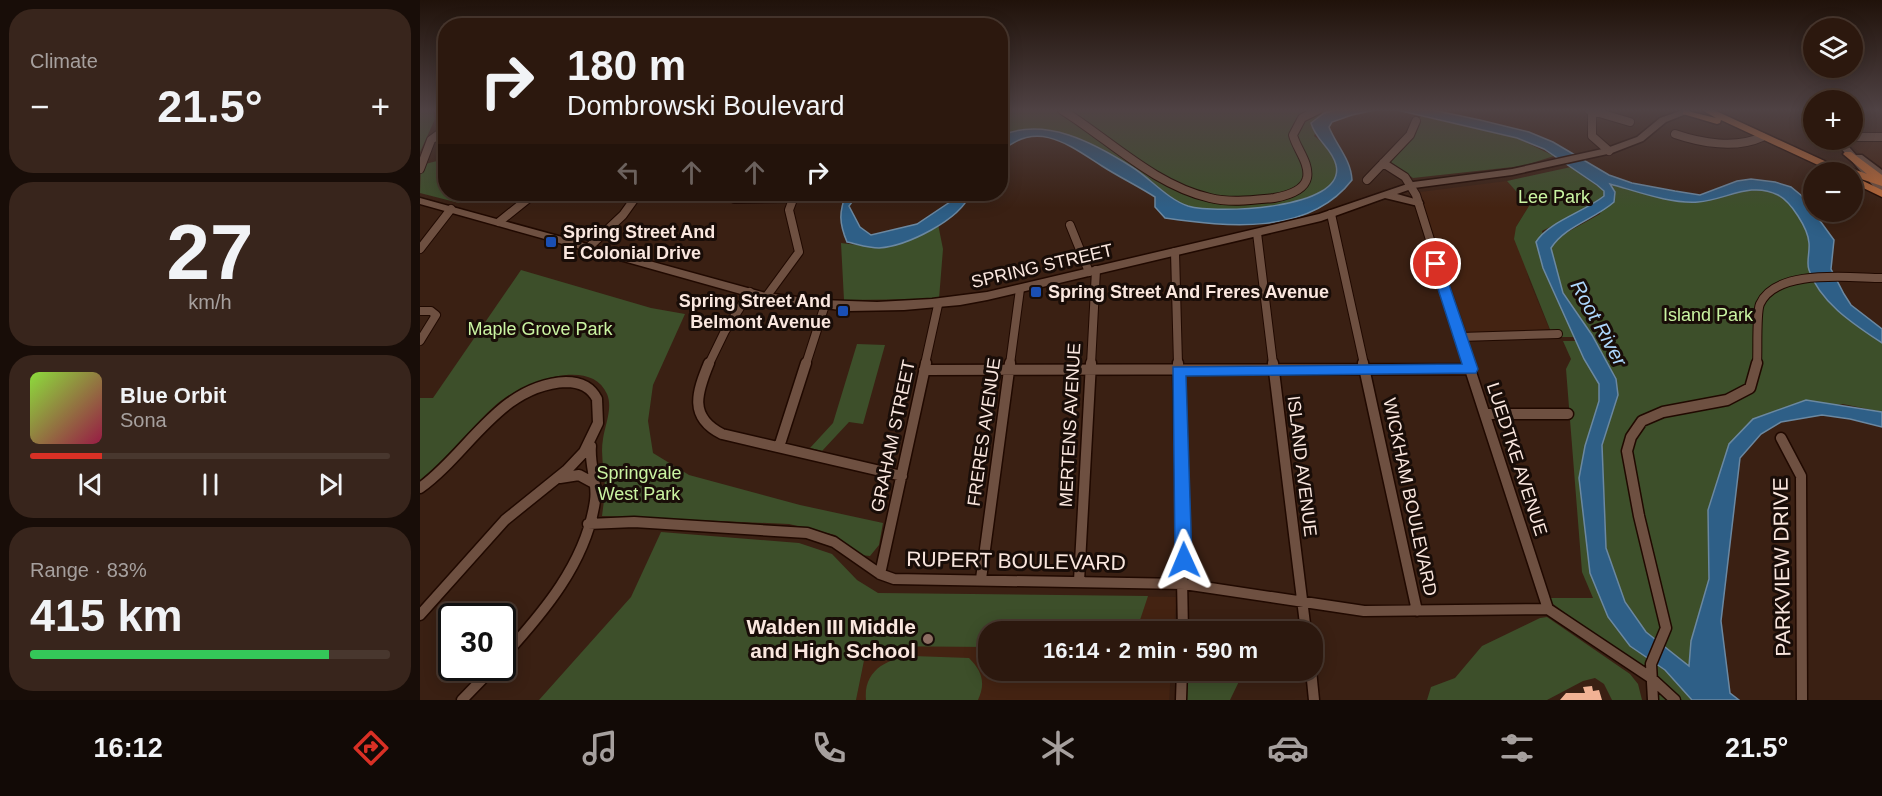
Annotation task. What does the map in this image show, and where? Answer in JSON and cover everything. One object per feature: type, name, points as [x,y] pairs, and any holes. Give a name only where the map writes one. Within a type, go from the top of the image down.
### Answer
[{"type":"main road","name":"SPRING STREET","points":[[420,201],[766,297],[825,305],[938,305],[1020,289],[1257,233],[1331,214],[1413,185],[1501,174],[1609,151],[1631,143]]},
{"type":"main road","points":[[1777,143],[1822,162]]},
{"type":"main road","points":[[1845,150],[1880,186]]},
{"type":"main road","points":[[1851,150],[1882,175]]},
{"type":"main road","points":[[1848,154],[1850,162]]},
{"type":"main road","points":[[1863,179],[1880,186]]},
{"type":"main road","points":[[1863,181],[1880,186]]},
{"type":"main road","points":[[1381,195],[1400,197],[1418,203]]},
{"type":"street","points":[[420,169],[430,143]]},
{"type":"street","points":[[1111,143],[1184,192],[1209,200],[1241,202],[1286,195],[1304,185],[1308,177],[1307,170],[1296,143]]},
{"type":"street","points":[[1367,180],[1403,143]]},
{"type":"street","points":[[1600,143],[1609,151]]},
{"type":"street","points":[[1383,163],[1403,173],[1413,185]]},
{"type":"street","name":"LUEDTKE AVENUE","points":[[1413,185],[1548,609]]},
{"type":"street","points":[[499,222],[525,201]]},
{"type":"street","points":[[589,247],[623,215],[633,201]]},
{"type":"street","points":[[766,297],[800,252],[789,214],[793,201]]},
{"type":"street","points":[[420,249],[451,209]]},
{"type":"street","name":"WICKHAM BOULEVARD","points":[[1331,214],[1417,611]]},
{"type":"street","name":"MERTENS AVENUE","points":[[1070,225],[1093,271],[1079,581]]},
{"type":"street","name":"ISLAND AVENUE","points":[[1257,233],[1305,621]]},
{"type":"street","points":[[1175,252],[1183,621]]},
{"type":"street","points":[[1653,700],[1651,664],[1664,637],[1664,613],[1639,516],[1627,451],[1630,437],[1642,421],[1663,411],[1727,400],[1750,388],[1757,370],[1760,304],[1778,284],[1802,279],[1882,278]]},
{"type":"street","name":"FRERES AVENUE","points":[[981,579],[1020,289]]},
{"type":"street","points":[[750,292],[725,329],[699,392],[698,408],[704,422],[714,430],[902,476]]},
{"type":"street","points":[[779,447],[825,305]]},
{"type":"street","name":"GRAHAM STREET","points":[[880,574],[938,305]]},
{"type":"street","points":[[420,311],[431,311],[436,315],[420,341]]},
{"type":"street","points":[[1460,337],[1558,334]]},
{"type":"street","points":[[924,370],[1471,369]]},
{"type":"street","points":[[420,488],[434,478],[496,414],[518,396],[557,382],[574,383],[592,391],[599,402],[600,411],[589,458],[595,500],[588,524],[575,561],[561,588],[516,641]]},
{"type":"street","points":[[1485,414],[1568,414]]},
{"type":"street","points":[[420,615],[512,514],[552,483],[580,457],[594,434]]},
{"type":"street","name":"PARKVIEW DRIVE","points":[[1781,438],[1801,477],[1802,700]]},
{"type":"street","points":[[552,483],[575,475],[586,476],[593,484]]},
{"type":"street","name":"RUPERT BOULEVARD","points":[[588,524],[634,522],[807,533],[834,542],[880,574],[894,579],[1184,584],[1364,611],[1548,609]]},
{"type":"street","points":[[1548,609],[1650,677],[1675,700]]},
{"type":"street","points":[[462,700],[480,681]]},
{"type":"street","points":[[1181,700],[1182,681]]},
{"type":"street","points":[[1312,681],[1314,700]]},
{"type":"shaded area","points":[[1863,143],[1882,143],[1882,173],[1856,150],[1863,150]]},
{"type":"shaded area","points":[[1507,181],[1529,206],[1516,227],[1529,280],[1551,333],[1467,333],[1422,203],[1420,192]]},
{"type":"shaded area","name":"Walden III Middle and High School","points":[[878,593],[1176,597],[1175,621],[978,621],[978,681],[1170,681],[1169,700],[856,700]]},
{"type":"green space","points":[[1089,143],[1322,143],[1331,154],[1337,172],[1332,183],[1322,191],[1292,202],[1240,211],[1200,209],[1173,199],[1139,172]]},
{"type":"green space","points":[[1404,143],[1527,143],[1554,156],[1522,166],[1413,178],[1391,162]]},
{"type":"green space","points":[[438,161],[438,198],[420,193],[421,165]]},
{"type":"green space","name":"Lee Park","points":[[1571,167],[1604,191],[1604,196],[1592,206],[1542,231],[1574,337],[1553,337],[1514,239],[1516,227],[1529,206],[1507,181]]},
{"type":"green space","name":"Island Park","points":[[1609,183],[1653,196],[1688,202],[1708,201],[1738,192],[1757,190],[1778,195],[1793,209],[1806,230],[1809,243],[1808,267],[1821,293],[1840,312],[1882,343],[1882,412],[1843,404],[1753,419],[1708,510],[1709,579],[1691,641],[1690,667],[1646,632],[1625,602],[1606,547],[1602,445],[1618,395],[1616,379],[1592,335],[1563,293],[1551,248],[1557,238],[1600,214]]},
{"type":"green space","points":[[938,224],[943,249],[939,299],[844,300],[841,243],[881,248],[919,235]]},
{"type":"green space","points":[[521,270],[651,308],[685,314],[653,385],[648,421],[653,453],[689,475],[800,505],[883,523],[879,545],[870,556],[860,555],[835,535],[789,524],[602,516],[605,489],[602,445],[609,411],[609,399],[598,382],[586,376],[555,377],[522,388],[509,396],[488,412],[441,463],[420,480],[420,398],[433,398]]},
{"type":"green space","points":[[1563,341],[1577,341],[1599,384],[1599,401],[1585,446],[1579,478],[1630,646],[1665,670],[1692,700],[1659,700],[1656,680],[1553,604],[1549,598],[1593,598],[1582,572],[1566,369],[1571,359]]},
{"type":"green space","points":[[857,344],[885,345],[863,424],[849,422],[822,451],[810,448],[833,423]]},
{"type":"green space","points":[[661,532],[799,543],[832,554],[857,580],[878,593],[1148,596],[1140,621],[978,621],[978,647],[867,646],[856,700],[539,700],[631,597]]},
{"type":"green space","points":[[1547,617],[1630,674],[1638,684],[1642,700],[1612,700],[1604,684],[1595,678],[1583,681],[1547,700],[1427,700],[1431,687],[1455,678],[1482,646],[1540,618]]},
{"type":"green space","points":[[904,657],[969,658],[978,670],[978,681],[982,681],[978,700],[866,700],[866,690],[873,673],[886,663]]},
{"type":"green space","points":[[1188,681],[1239,681],[1230,700],[1187,700]]},
{"type":"water","points":[[1062,143],[1089,143],[1102,149],[1139,172],[1180,203],[1202,208],[1224,209],[1276,205],[1301,200],[1321,192],[1334,180],[1336,165],[1323,143],[1337,143],[1346,159],[1352,180],[1334,198],[1313,211],[1290,219],[1240,225],[1165,218],[1155,207],[1155,197]]},
{"type":"water","name":"Root River","points":[[1528,143],[1554,143],[1609,175],[1632,183],[1700,195],[1737,181],[1751,179],[1791,187],[1803,197],[1803,222],[1821,222],[1834,240],[1831,269],[1851,305],[1882,329],[1882,343],[1840,312],[1821,293],[1808,267],[1809,243],[1802,223],[1783,198],[1768,191],[1738,192],[1708,201],[1687,202],[1653,196],[1610,184],[1615,192],[1614,202],[1572,228],[1551,248],[1563,293],[1592,335],[1616,379],[1618,395],[1602,445],[1606,548],[1625,602],[1646,632],[1689,666],[1691,641],[1709,579],[1708,510],[1729,444],[1753,419],[1806,400],[1882,412],[1882,427],[1822,415],[1781,422],[1761,434],[1740,458],[1721,621],[1730,693],[1739,700],[1692,700],[1665,670],[1630,646],[1608,617],[1590,573],[1579,478],[1585,446],[1599,401],[1599,384],[1584,359],[1543,268],[1536,242],[1549,229],[1604,196],[1604,191],[1544,149]]},
{"type":"water","points":[[844,201],[853,201],[849,206],[860,227],[871,235],[917,224],[952,201],[966,201],[956,213],[931,230],[904,242],[879,248],[847,242],[842,229]]},
{"type":"building","points":[[1592,686],[1593,691],[1599,690],[1602,700],[1560,700],[1566,693],[1585,693],[1583,687]]},
{"type":"place","name":"Spring Street And E Colonial Drive","points":[[551,242]]},
{"type":"place","name":"Spring Street And Freres Avenue","points":[[1036,292]]},
{"type":"place","name":"Spring Street And Belmont Avenue","points":[[843,311]]},
{"type":"place","name":"Walden III Middle and High School","points":[[928,639]]},
{"type":"route","points":[[1184,560],[1178,370],[1471,369],[1436,264]]},
{"type":"park label","name":"Maple Grove Park","points":[[540,329]]},
{"type":"park label","name":"Springvale West Park","points":[[639,483]]}]
